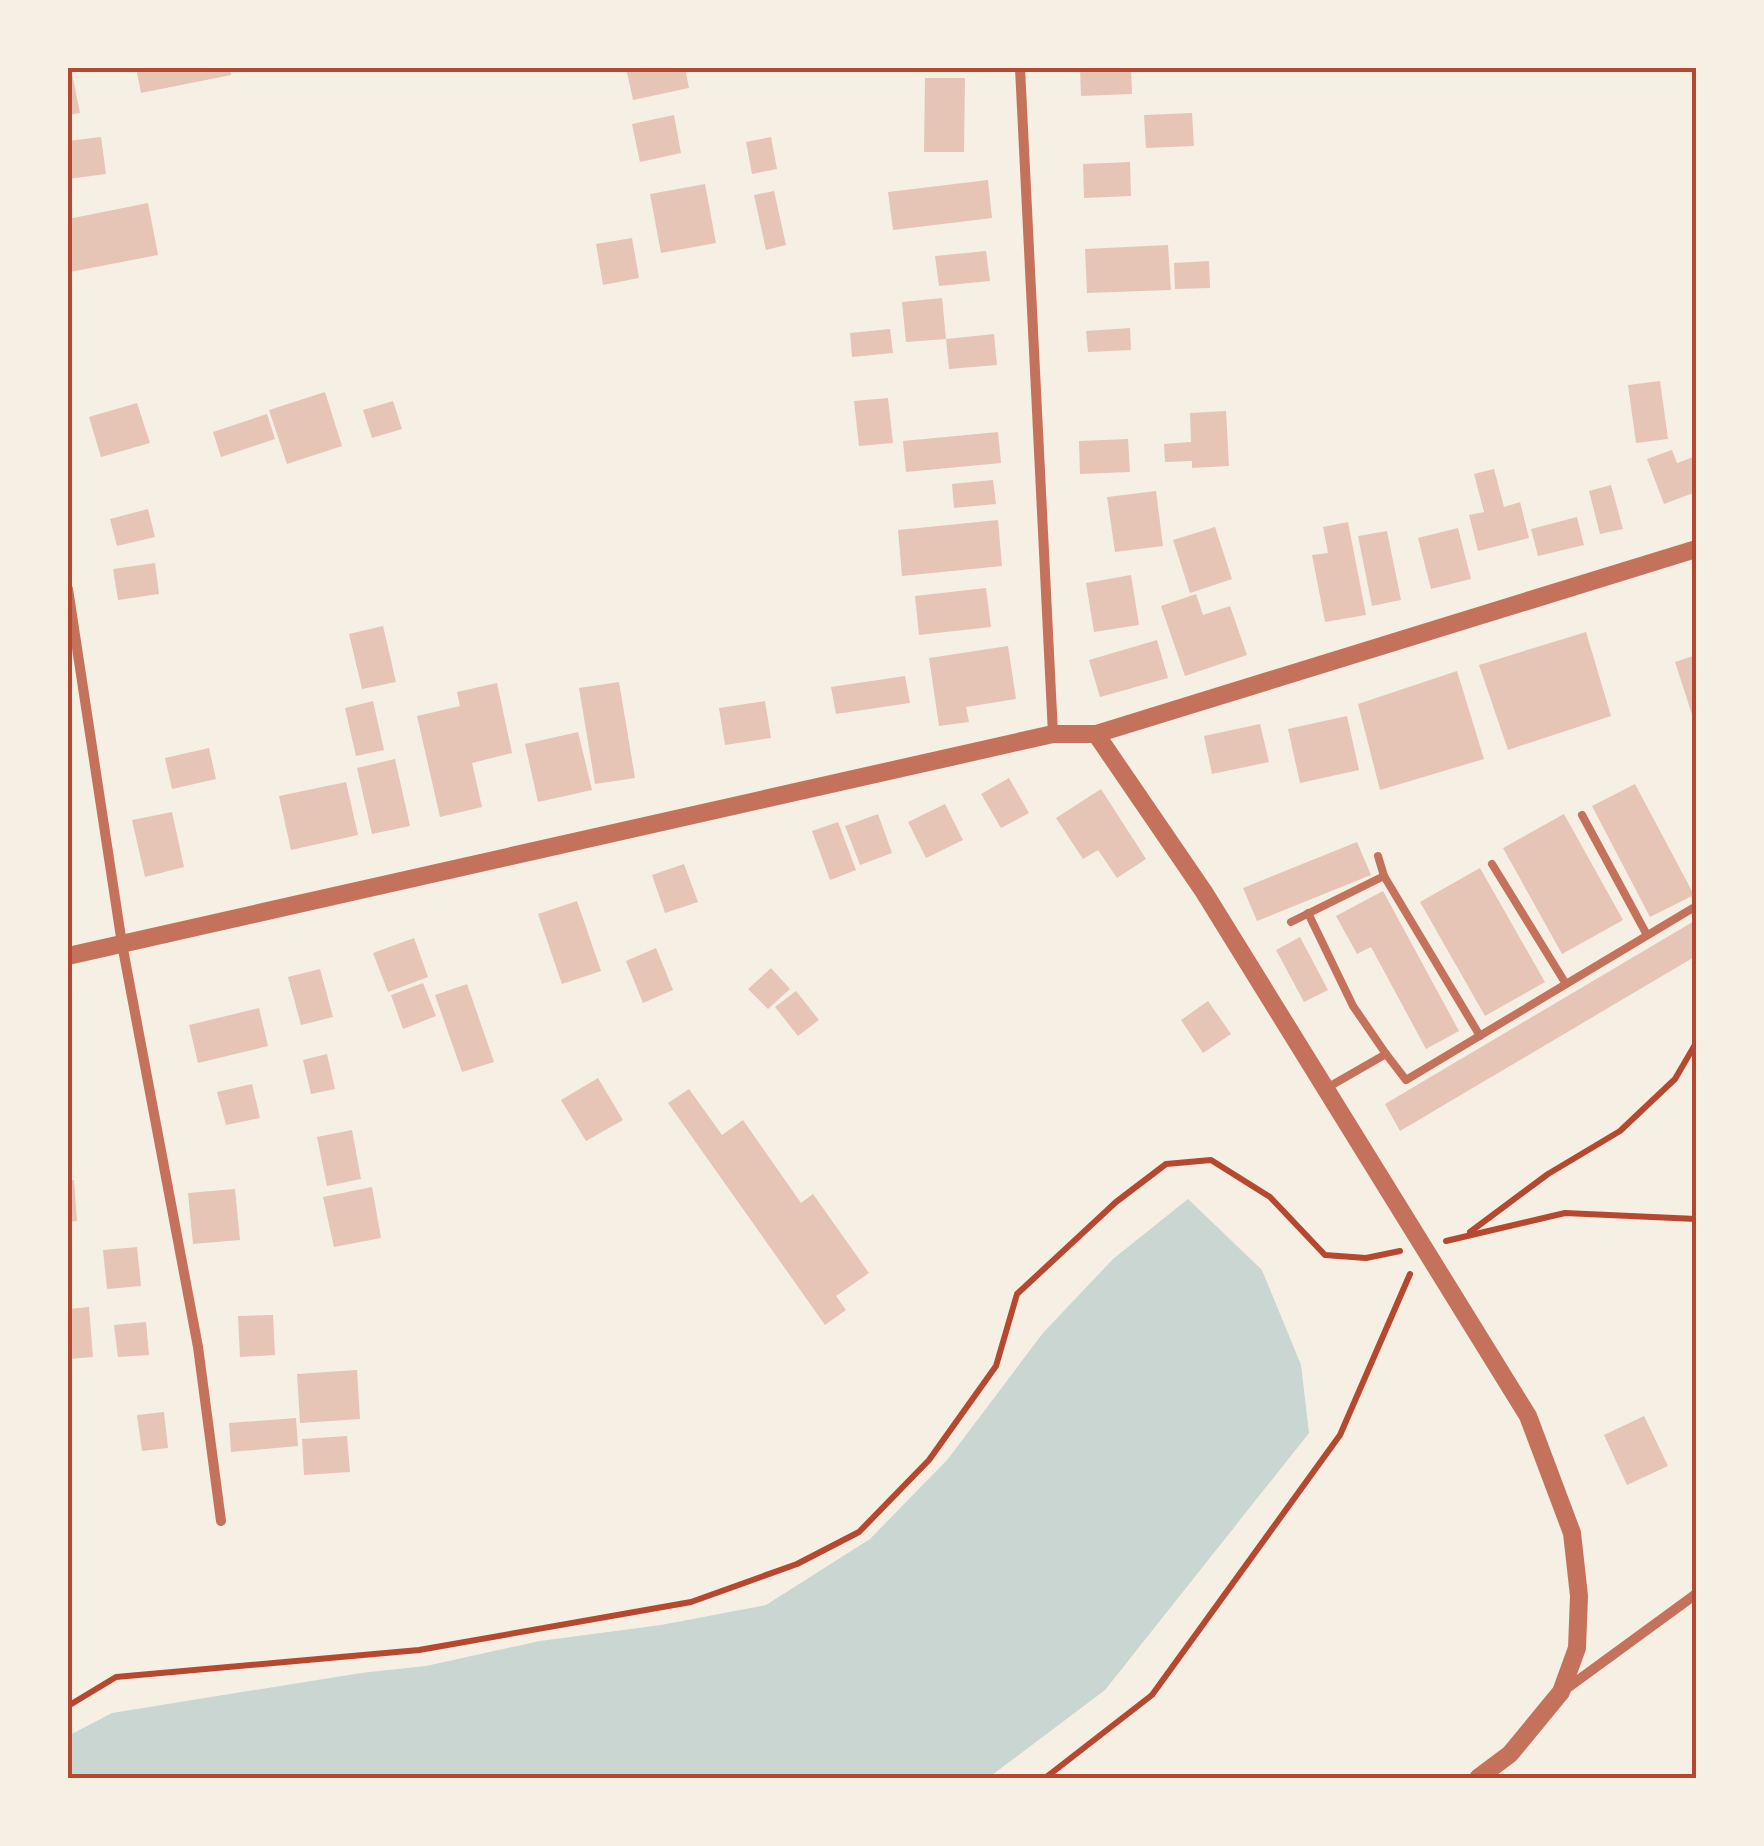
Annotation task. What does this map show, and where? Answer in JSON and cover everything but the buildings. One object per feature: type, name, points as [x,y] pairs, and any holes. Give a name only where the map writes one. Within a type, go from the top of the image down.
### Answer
[{"type":"street","points":[[1020,68],[1053,734]]},
{"type":"street","points":[[68,956],[1053,734],[1096,734],[1696,549]]},
{"type":"street","points":[[68,589],[122,944],[198,1347],[222,1521]]},
{"type":"street","points":[[1096,734],[1204,892],[1528,1416],[1572,1533],[1580,1596],[1578,1648],[1561,1692]]},
{"type":"street","points":[[1478,1778],[1510,1754],[1561,1692],[1696,1594]]},
{"type":"lane","points":[[1582,815],[1647,935]]},
{"type":"lane","points":[[1378,856],[1384,876],[1480,1036]]},
{"type":"lane","points":[[1492,864],[1566,984]]},
{"type":"lane","points":[[1291,922],[1384,876]]},
{"type":"lane","points":[[1308,913],[1353,1006],[1406,1080],[1692,908]]},
{"type":"lane","points":[[1326,1089],[1386,1054]]},
{"type":"path","points":[[1465,1236],[1548,1174],[1620,1130],[1674,1078],[1696,1043]]},
{"type":"path","points":[[68,1706],[116,1677],[419,1650],[691,1602],[796,1564],[859,1532],[929,1460],[996,1366],[1017,1294],[1116,1202],[1166,1164],[1211,1160],[1270,1197],[1324,1256],[1366,1258],[1565,1213],[1696,1218]]},
{"type":"path","points":[[1045,1778],[1152,1695],[1340,1435],[1423,1246]]},
{"type":"shaded area","points":[[1188,1199],[1262,1270],[1301,1365],[1309,1433],[1105,1690],[988,1778],[68,1778],[68,1736],[112,1713],[426,1666],[540,1641],[661,1625],[766,1605],[870,1539],[948,1459],[1043,1333],[1113,1259]]}]
